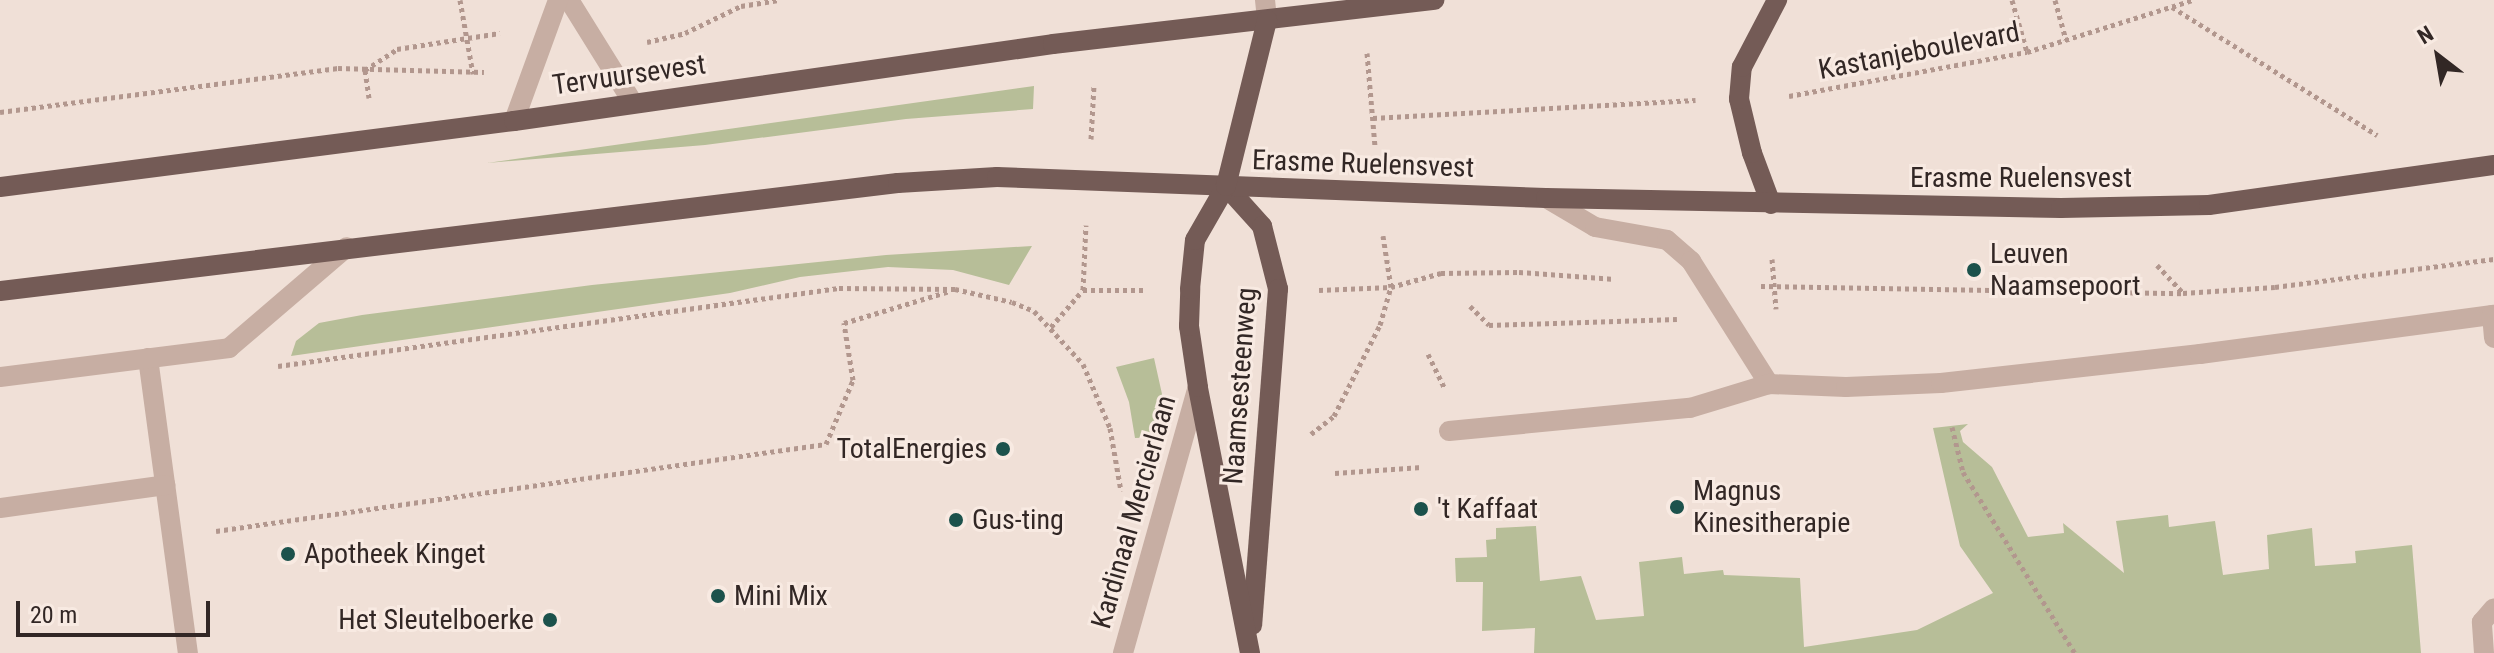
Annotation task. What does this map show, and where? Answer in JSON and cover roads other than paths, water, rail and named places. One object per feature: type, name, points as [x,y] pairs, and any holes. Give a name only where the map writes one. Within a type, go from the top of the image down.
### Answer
[{"type":"main road","name":"Tervuursevest","points":[[0,187],[514,121],[1053,44],[1266,10],[1434,0]]},
{"type":"main road","points":[[1771,204],[1752,153],[1739,99],[1742,67],[1777,0]]},
{"type":"main road","points":[[0,291],[898,183],[997,177],[1226,186],[1266,10]]},
{"type":"main road","name":"Erasme Ruelensvest","points":[[1226,186],[1771,204],[2061,208],[2209,205],[2494,165]]},
{"type":"main road","name":"Naamsesteenweg","points":[[1226,186],[1262,226],[1278,289],[1250,653],[1189,326],[1195,240],[1226,186]]},
{"type":"street","points":[[514,121],[558,0]]},
{"type":"street","points":[[569,0],[633,103]]},
{"type":"street","name":"Erasme Ruelensvest","points":[[1546,198],[1595,227],[1667,240],[1691,261],[1769,384]]},
{"type":"street","points":[[0,377],[229,348],[347,247]]},
{"type":"street","points":[[1449,431],[1690,408],[1769,384],[1846,387],[1941,383],[2493,315],[2494,338]]},
{"type":"street","points":[[148,358],[188,653]]},
{"type":"street","name":"Kardinaal Mercierlaan","points":[[1123,653],[1198,387]]},
{"type":"street","points":[[0,508],[165,485]]},
{"type":"street","points":[[2484,653],[2482,622],[2494,608]]},
{"type":"place","name":"Leuven Naamsepoort","points":[[1974,270]]},
{"type":"place","name":"TotalEnergies","points":[[1003,449]]},
{"type":"place","name":"Magnus Kinesitherapie","points":[[1677,507]]},
{"type":"place","name":"'t Kaffaat","points":[[1421,509]]},
{"type":"place","name":"Gus-ting","points":[[956,520]]},
{"type":"place","name":"Apotheek Kinget","points":[[288,554]]},
{"type":"place","name":"Mini Mix","points":[[718,596]]},
{"type":"place","name":"Het Sleutelboerke","points":[[550,620]]}]
